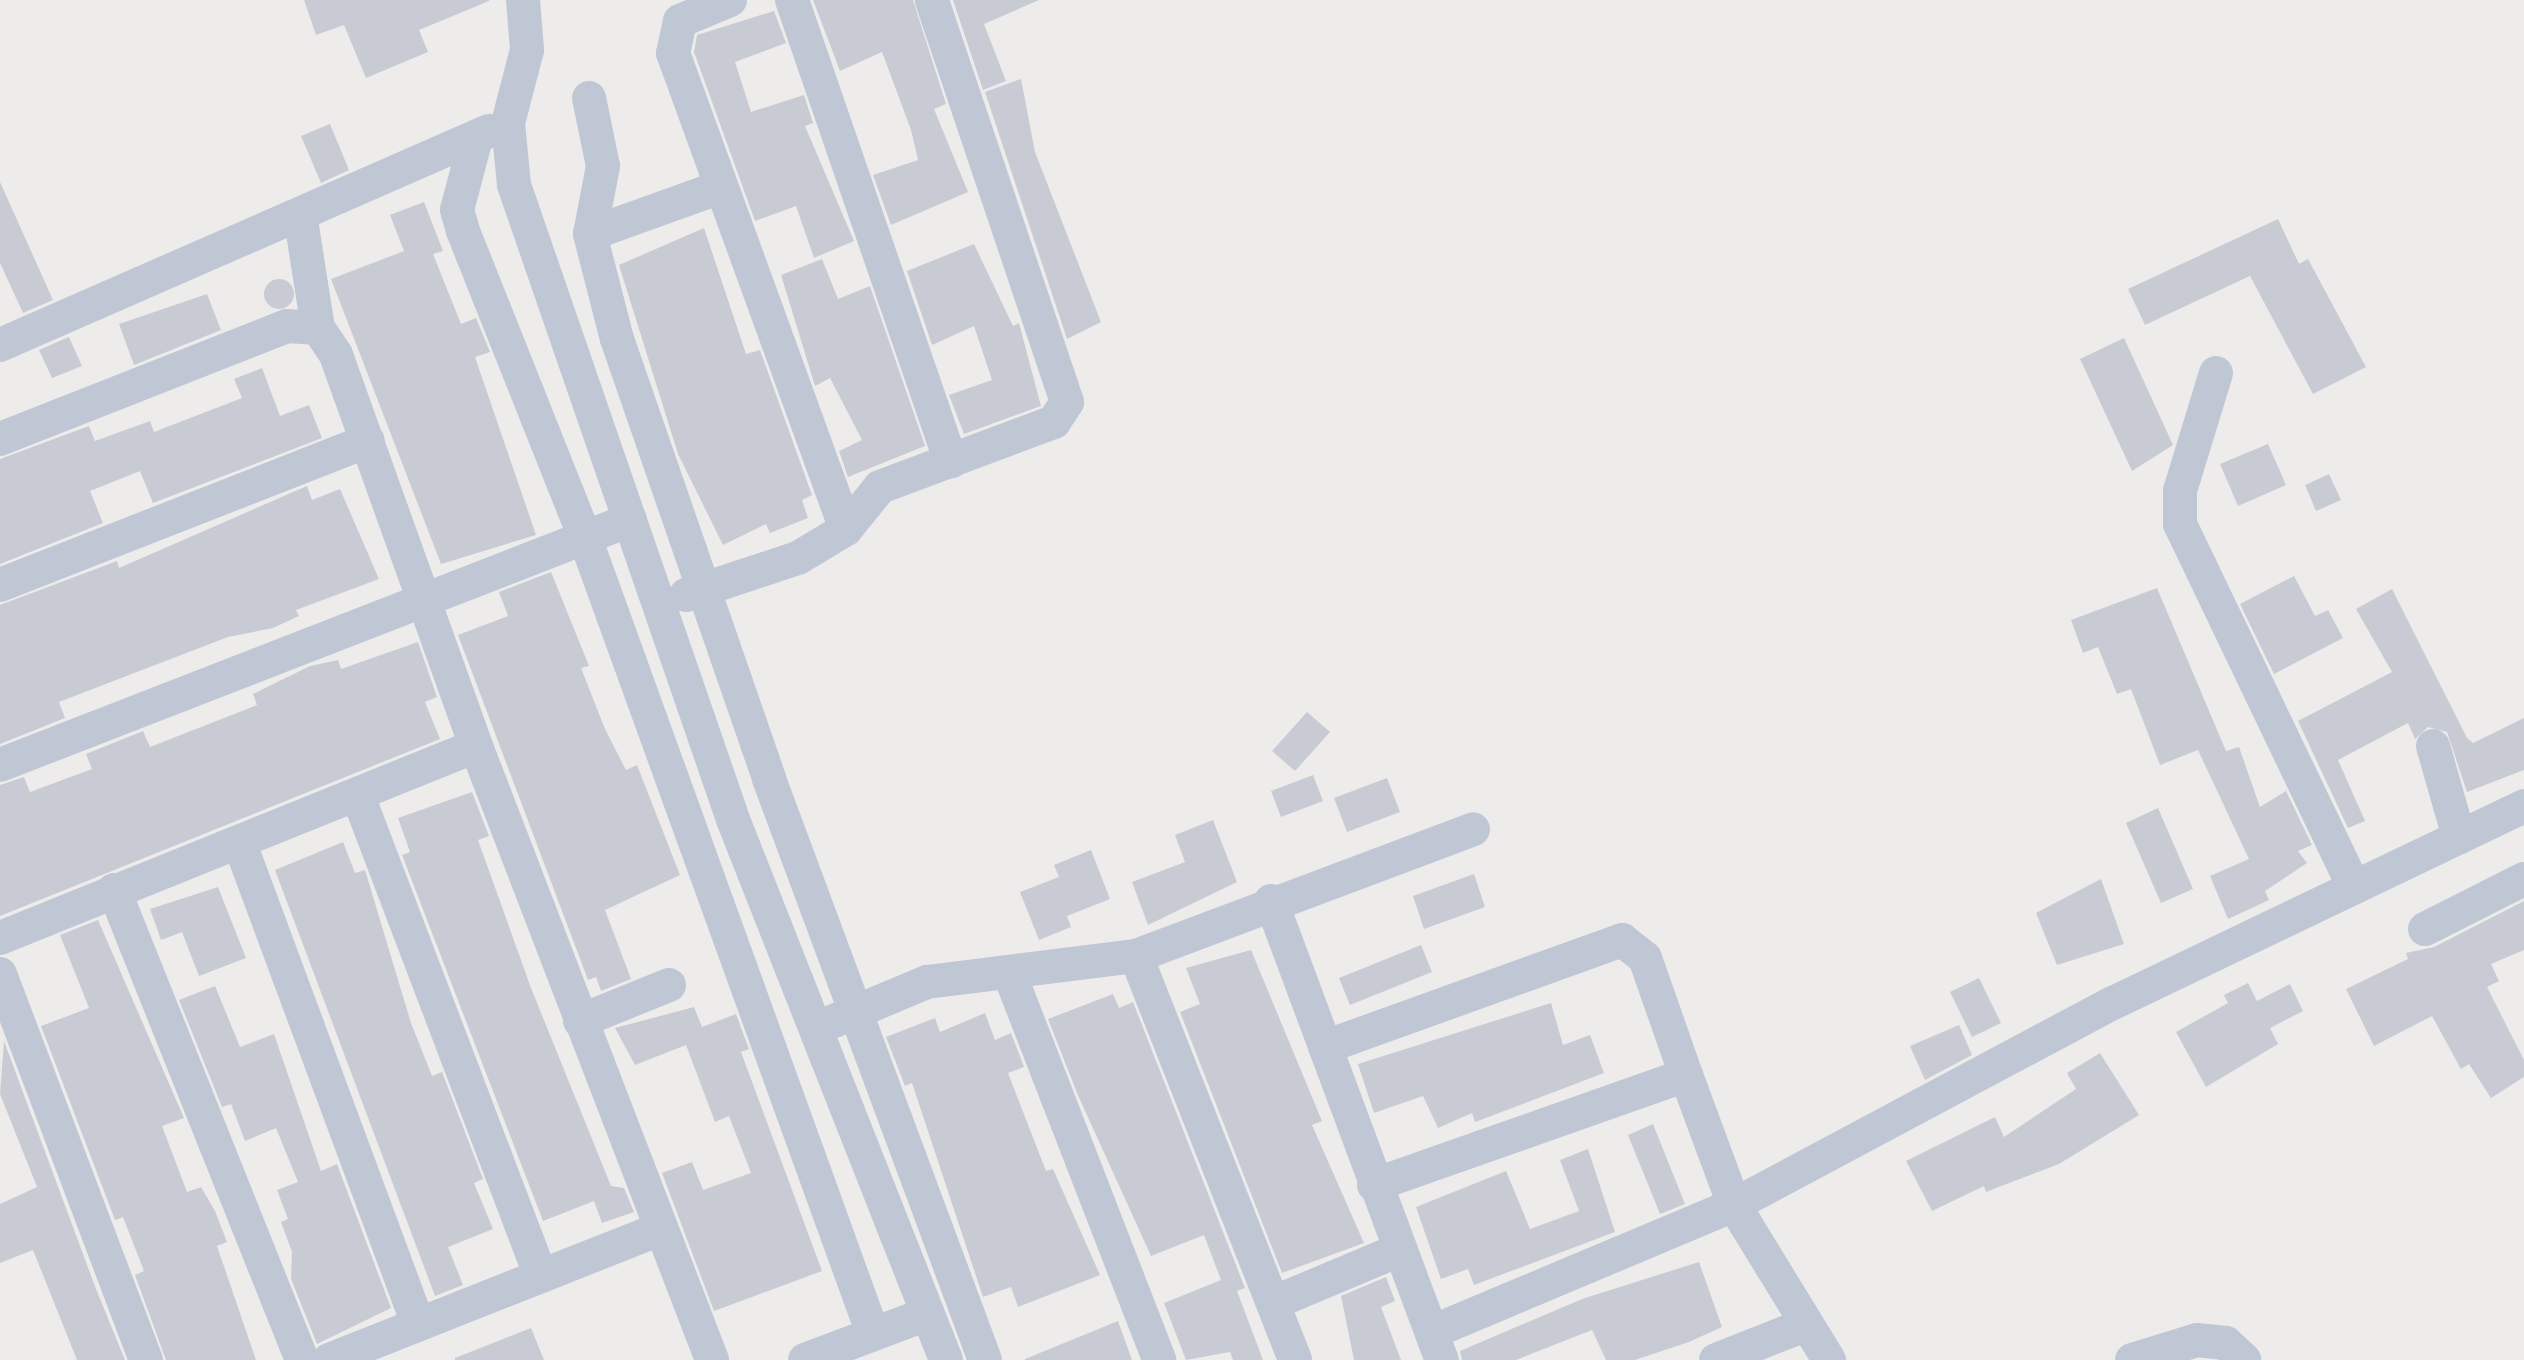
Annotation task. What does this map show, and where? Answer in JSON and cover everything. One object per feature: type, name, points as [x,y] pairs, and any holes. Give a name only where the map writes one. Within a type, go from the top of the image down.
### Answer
[{"type":"street","points":[[523,0],[527,50],[508,123],[514,185],[630,520],[663,603],[734,822],[946,1360]]},
{"type":"street","points":[[730,0],[680,21],[671,36],[718,188],[846,529]]},
{"type":"street","points":[[792,0],[951,461]]},
{"type":"street","points":[[663,603],[798,558],[846,529],[880,487],[1054,422],[1067,402],[932,0]]},
{"type":"street","points":[[589,98],[603,166],[590,234],[661,464],[853,1012],[985,1360]]},
{"type":"street","points":[[0,345],[301,220],[508,123]]},
{"type":"street","points":[[476,138],[457,210],[585,538],[873,1334]]},
{"type":"street","points":[[590,234],[718,188]]},
{"type":"street","points":[[301,220],[318,328],[336,355],[427,601],[476,746],[712,1360]]},
{"type":"street","points":[[0,439],[287,326],[318,328]]},
{"type":"street","points":[[2216,373],[2180,491],[2180,524],[2354,887]]},
{"type":"street","points":[[0,585],[368,441]]},
{"type":"street","points":[[617,482],[661,464]]},
{"type":"street","points":[[0,765],[630,520]]},
{"type":"street","points":[[0,938],[114,890],[240,844],[476,746]]},
{"type":"street","points":[[2433,746],[2459,837]]},
{"type":"street","points":[[358,796],[540,1274]]},
{"type":"street","points":[[1271,901],[1439,1353],[1734,1205],[2113,1003],[2524,806]]},
{"type":"street","points":[[816,1029],[927,982],[1010,975],[1136,956],[1271,901],[1473,829]]},
{"type":"street","points":[[240,844],[418,1324]]},
{"type":"street","points":[[2425,929],[2524,879]]},
{"type":"street","points":[[114,890],[302,1360]]},
{"type":"street","points":[[1325,1047],[1622,940],[1645,958],[1734,1205],[1829,1360]]},
{"type":"street","points":[[1136,956],[1295,1360]]},
{"type":"street","points":[[0,974],[146,1360]]},
{"type":"street","points":[[1010,975],[1159,1360]]},
{"type":"street","points":[[580,1021],[669,985]]},
{"type":"street","points":[[754,1011],[801,993]]},
{"type":"street","points":[[1374,1185],[1686,1075]]},
{"type":"street","points":[[329,1360],[660,1229]]},
{"type":"street","points":[[1273,1303],[1399,1250]]},
{"type":"street","points":[[913,1277],[947,1263]]},
{"type":"street","points":[[805,1360],[927,1314]]},
{"type":"street","points":[[1716,1360],[1805,1325]]},
{"type":"street","points":[[2132,1360],[2197,1340],[2226,1343],[2244,1360]]},
{"type":"building","points":[[304,0],[489,1],[419,30],[428,52],[366,78],[344,25],[316,35]]},
{"type":"building","points":[[813,0],[913,0],[946,104],[934,109],[968,192],[891,225],[873,175],[918,160],[911,130],[882,52],[840,71]]},
{"type":"building","points":[[953,0],[1039,0],[984,24],[1006,81],[983,90]]},
{"type":"building","points":[[774,11],[786,43],[735,62],[751,112],[804,95],[813,123],[805,126],[854,241],[814,258],[796,206],[755,221],[694,52],[697,35]]},
{"type":"building","points":[[1021,79],[1035,152],[1101,322],[1067,339],[985,92]]},
{"type":"building","points":[[330,124],[349,170],[321,183],[301,136]]},
{"type":"building","points":[[0,182],[53,300],[23,313],[0,263]]},
{"type":"building","points":[[424,202],[443,251],[433,254],[461,324],[476,318],[490,352],[475,357],[536,535],[441,564],[331,279],[404,251],[390,215]]},
{"type":"building","points":[[2278,219],[2299,264],[2308,259],[2366,367],[2313,394],[2250,276],[2145,325],[2128,289]]},
{"type":"building","points":[[704,228],[746,354],[760,350],[812,495],[802,500],[808,518],[770,533],[766,524],[723,545],[678,454],[619,265]]},
{"type":"building","points":[[974,244],[1013,326],[1019,323],[1041,406],[964,434],[949,395],[992,380],[974,326],[932,345],[907,271]]},
{"type":"building","points":[[822,259],[838,299],[870,286],[925,446],[848,477],[839,451],[862,440],[830,378],[815,386],[781,275]]},
{"type":"building","points":[[279,279],[290,283],[294,294],[290,305],[279,309],[268,305],[264,294],[268,283]]},
{"type":"building","points":[[207,294],[221,330],[134,365],[119,324]]},
{"type":"building","points":[[69,337],[82,366],[52,378],[39,350]]},
{"type":"building","points":[[2124,338],[2173,445],[2132,471],[2080,359]]},
{"type":"building","points":[[262,368],[280,416],[309,405],[322,438],[153,503],[140,471],[90,491],[103,523],[0,564],[0,459],[89,426],[95,441],[150,421],[154,432],[242,398],[234,379]]},
{"type":"building","points":[[2268,444],[2286,485],[2238,506],[2220,464]]},
{"type":"building","points":[[2329,474],[2341,500],[2316,511],[2305,485]]},
{"type":"building","points":[[307,486],[312,500],[340,489],[379,579],[296,610],[299,616],[273,628],[228,637],[59,702],[65,718],[0,744],[0,605],[117,561],[119,568]]},
{"type":"building","points":[[551,572],[589,666],[581,668],[605,729],[626,770],[637,765],[680,875],[605,910],[631,979],[601,991],[596,977],[588,980],[458,635],[508,616],[499,592]]},
{"type":"building","points":[[2294,576],[2315,616],[2328,610],[2343,638],[2274,674],[2240,604]]},
{"type":"building","points":[[2157,588],[2226,751],[2239,747],[2260,807],[2286,791],[2312,845],[2298,851],[2307,863],[2265,891],[2269,900],[2228,919],[2210,876],[2249,859],[2198,750],[2160,765],[2131,689],[2117,694],[2098,647],[2083,653],[2071,620]]},
{"type":"building","points":[[2392,589],[2467,738],[2473,743],[2524,718],[2524,770],[2467,792],[2447,732],[2428,727],[2415,739],[2408,723],[2338,760],[2365,821],[2348,828],[2298,721],[2392,672],[2356,609]]},
{"type":"building","points":[[418,642],[437,697],[425,702],[440,739],[0,916],[0,785],[24,777],[30,792],[92,769],[86,754],[143,731],[150,747],[257,705],[253,694],[310,666],[338,660],[341,669]]},
{"type":"building","points":[[1307,712],[1330,732],[1295,771],[1272,751]]},
{"type":"building","points":[[1313,775],[1323,801],[1281,817],[1271,791]]},
{"type":"building","points":[[1387,778],[1400,812],[1347,832],[1334,798]]},
{"type":"building","points":[[472,792],[489,836],[478,840],[531,988],[611,1186],[624,1188],[634,1212],[602,1223],[594,1201],[543,1221],[402,855],[410,852],[398,818]]},
{"type":"building","points":[[2158,808],[2193,889],[2161,903],[2126,823]]},
{"type":"building","points":[[1213,820],[1237,882],[1148,925],[1132,882],[1185,862],[1175,835]]},
{"type":"building","points":[[343,842],[355,873],[365,870],[411,1023],[432,1076],[442,1072],[483,1179],[474,1183],[493,1229],[448,1247],[463,1285],[435,1296],[275,870]]},
{"type":"building","points":[[1091,850],[1110,899],[1067,916],[1071,927],[1039,940],[1020,892],[1059,877],[1054,865]]},
{"type":"building","points":[[1474,874],[1485,907],[1424,929],[1413,896]]},
{"type":"building","points":[[2101,879],[2124,944],[2057,965],[2036,913]]},
{"type":"building","points":[[218,887],[246,958],[199,976],[182,932],[161,940],[150,909]]},
{"type":"building","points":[[2524,901],[2524,950],[2491,964],[2499,981],[2487,987],[2524,1060],[2524,1077],[2491,1098],[2469,1064],[2461,1069],[2432,1016],[2374,1046],[2346,989],[2408,959],[2406,953],[2434,947]]},
{"type":"building","points":[[98,920],[184,1118],[162,1126],[187,1192],[201,1187],[215,1211],[227,1242],[217,1246],[256,1360],[166,1360],[135,1275],[144,1271],[123,1217],[115,1220],[41,1026],[89,1008],[60,935]]},
{"type":"building","points":[[1421,945],[1432,972],[1350,1005],[1339,978]]},
{"type":"building","points":[[1251,950],[1322,1121],[1312,1125],[1364,1243],[1282,1273],[1180,1012],[1200,1004],[1186,968]]},
{"type":"building","points":[[1979,978],[2001,1023],[1972,1037],[1950,992]]},
{"type":"building","points":[[2248,983],[2257,1001],[2290,984],[2303,1011],[2270,1028],[2278,1044],[2206,1087],[2176,1032],[2228,1003],[2224,995]]},
{"type":"building","points":[[215,986],[240,1047],[274,1034],[321,1171],[337,1164],[391,1308],[317,1344],[291,1279],[292,1252],[281,1222],[288,1219],[277,1190],[298,1182],[276,1128],[245,1141],[231,1104],[222,1107],[179,1000]]},
{"type":"building","points":[[1113,994],[1119,1008],[1133,1002],[1245,1288],[1237,1291],[1263,1360],[1233,1360],[1230,1352],[1186,1360],[1164,1303],[1221,1280],[1204,1235],[1151,1256],[1077,1093],[1048,1019]]},
{"type":"building","points":[[1551,1003],[1563,1045],[1590,1035],[1604,1073],[1475,1122],[1472,1113],[1438,1128],[1423,1096],[1374,1113],[1358,1064]]},
{"type":"building","points":[[694,1007],[702,1027],[736,1014],[749,1049],[741,1052],[822,1271],[714,1311],[662,1173],[692,1162],[703,1190],[751,1173],[729,1116],[715,1122],[686,1045],[635,1065],[615,1028]]},
{"type":"building","points":[[985,1013],[995,1040],[1011,1033],[1024,1067],[1008,1073],[1046,1171],[1053,1169],[1100,1275],[1018,1307],[1011,1287],[983,1297],[912,1083],[905,1086],[886,1037],[935,1018],[940,1032]]},
{"type":"building","points":[[1959,1025],[1972,1055],[1925,1080],[1910,1046]]},
{"type":"building","points":[[4,1041],[125,1360],[77,1360],[33,1250],[0,1263],[0,1204],[37,1187],[0,1094]]},
{"type":"building","points":[[2100,1053],[2139,1115],[2059,1164],[1986,1192],[1984,1186],[1932,1211],[1906,1161],[1995,1117],[2004,1137],[2076,1089],[2067,1073]]},
{"type":"building","points":[[1653,1124],[1685,1204],[1660,1214],[1628,1135]]},
{"type":"building","points":[[1588,1149],[1615,1232],[1474,1285],[1468,1269],[1441,1279],[1416,1207],[1506,1171],[1530,1229],[1579,1211],[1560,1160]]},
{"type":"building","points":[[1699,1262],[1722,1327],[1689,1342],[1635,1360],[1606,1360],[1592,1330],[1516,1360],[1462,1360],[1460,1351],[1582,1299]]},
{"type":"building","points":[[1386,1277],[1395,1301],[1381,1307],[1401,1360],[1354,1360],[1341,1296]]},
{"type":"building","points":[[1118,1321],[1132,1360],[1025,1360],[1025,1359]]},
{"type":"building","points":[[531,1328],[544,1360],[455,1360],[455,1358]]}]
